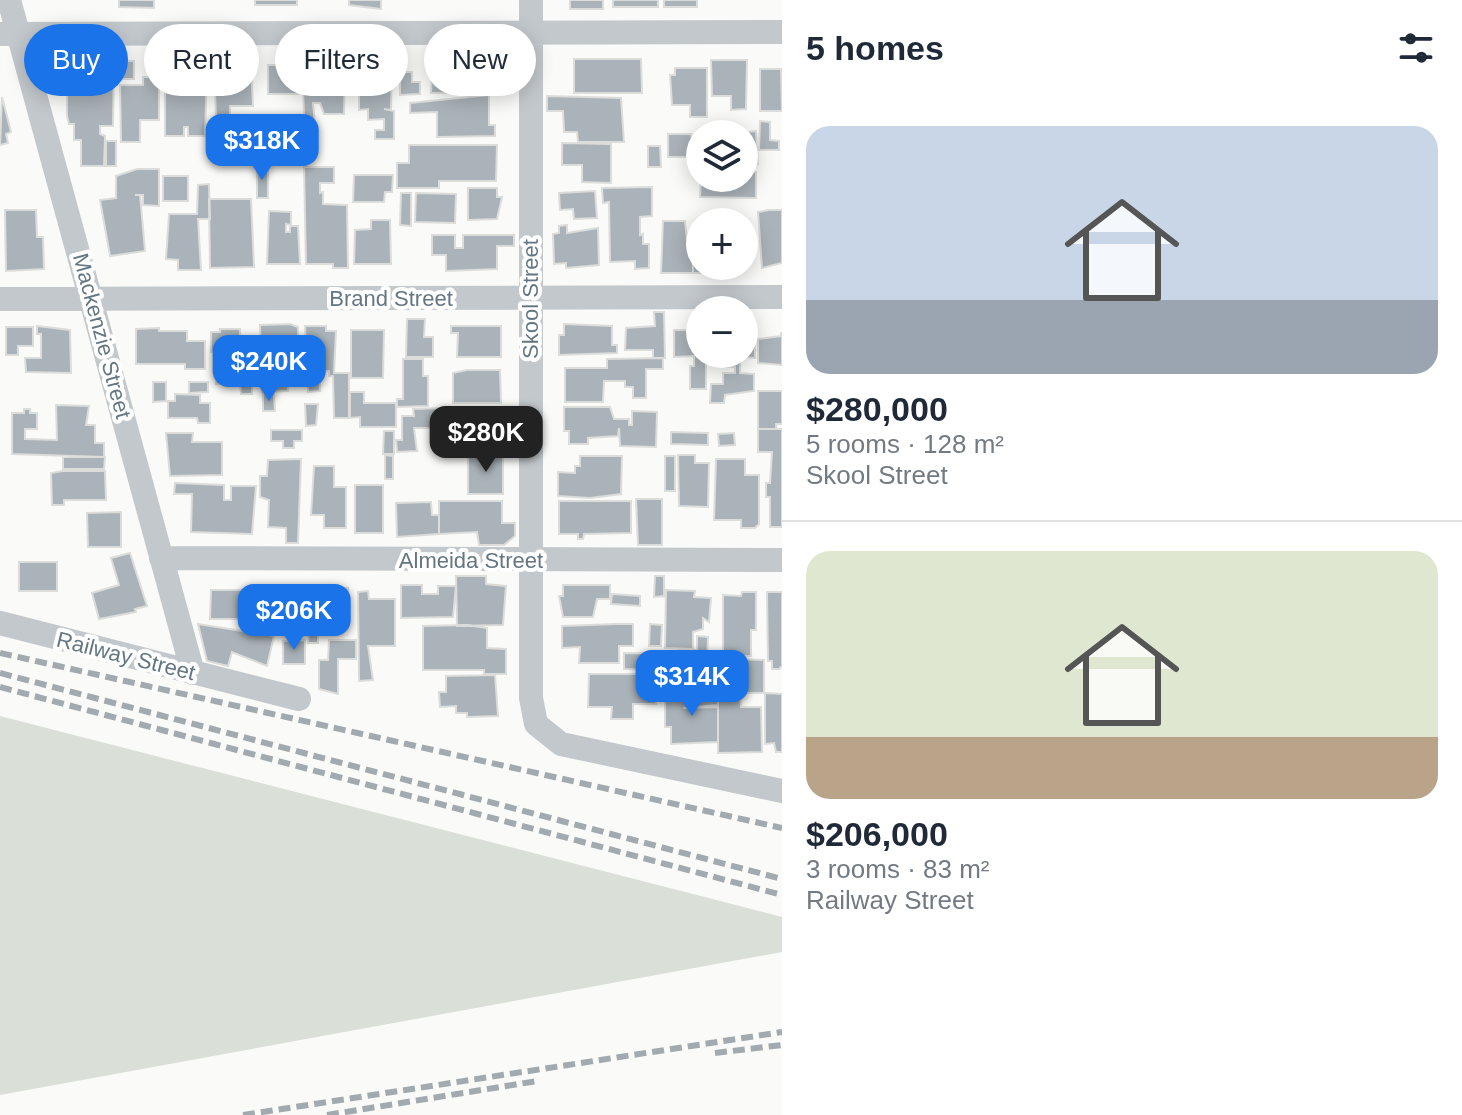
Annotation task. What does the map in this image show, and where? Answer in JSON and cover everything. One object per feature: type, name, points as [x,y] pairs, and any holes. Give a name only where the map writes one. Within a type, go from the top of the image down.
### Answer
[{"type":"street","name":"Mackenzie Street","points":[[9,0],[9,34],[92,299],[193,673]]},
{"type":"street","name":"Skool Street","points":[[531,0],[531,24]]},
{"type":"street","points":[[536,33],[782,32]]},
{"type":"street","points":[[9,34],[424,33]]},
{"type":"street","name":"Skool Street","points":[[531,96],[531,698],[536,724],[561,744],[782,791]]},
{"type":"street","name":"Brand Street","points":[[0,299],[782,297]]},
{"type":"street","name":"Almeida Street","points":[[161,558],[782,560]]},
{"type":"street","name":"Railway Street","points":[[0,623],[299,699]]},
{"type":"shaded area","points":[[0,716],[782,917],[782,952],[0,1095]]},
{"type":"building","points":[[119,0],[154,0],[154,8],[119,7]]},
{"type":"building","points":[[255,0],[297,0],[297,5],[255,5]]},
{"type":"building","points":[[349,0],[381,0],[381,9],[349,5]]},
{"type":"building","points":[[570,0],[603,0],[603,9],[570,9]]},
{"type":"building","points":[[613,0],[658,0],[658,7],[613,7]]},
{"type":"building","points":[[664,0],[697,0],[697,7],[664,7]]},
{"type":"building","points":[[574,59],[641,59],[642,93],[574,93]]},
{"type":"building","points":[[711,60],[747,60],[746,109],[731,110],[731,96],[712,96]]},
{"type":"building","points":[[128,61],[134,61],[134,79],[128,79]]},
{"type":"building","points":[[268,65],[275,65],[275,94],[268,94]]},
{"type":"building","points":[[675,68],[707,68],[707,117],[690,117],[690,105],[672,105],[670,75],[675,75]]},
{"type":"building","points":[[760,69],[781,69],[782,111],[760,111]]},
{"type":"building","points":[[408,72],[412,72],[412,82],[420,82],[420,94],[408,95]]},
{"type":"building","points":[[143,77],[144,96],[159,96],[159,120],[140,120],[140,142],[121,142],[120,96],[128,96],[128,85],[143,85]]},
{"type":"building","points":[[67,96],[113,96],[113,126],[100,126],[100,134],[105,136],[104,166],[81,166],[81,140],[74,140],[74,124],[69,124]]},
{"type":"building","points":[[165,96],[206,96],[205,136],[188,136],[188,127],[184,127],[184,136],[165,136]]},
{"type":"building","points":[[215,96],[253,96],[253,106],[230,106],[230,118],[216,118]]},
{"type":"building","points":[[303,96],[344,96],[344,114],[324,114],[320,103],[313,103],[316,135],[305,135]]},
{"type":"building","points":[[359,96],[391,96],[391,110],[384,109],[394,111],[394,139],[375,139],[375,130],[384,130],[384,119],[368,120],[368,109],[359,110]]},
{"type":"building","points":[[489,96],[489,125],[495,125],[495,136],[437,137],[437,112],[410,113],[410,103]]},
{"type":"building","points":[[547,96],[621,98],[624,142],[578,142],[577,132],[564,132],[563,111],[547,111]]},
{"type":"building","points":[[2,97],[11,132],[6,134],[8,143],[0,145]]},
{"type":"building","points":[[760,121],[770,122],[770,140],[779,141],[779,150],[759,150]]},
{"type":"building","points":[[668,134],[686,134],[686,157],[668,157]]},
{"type":"building","points":[[106,141],[116,141],[116,166],[106,166]]},
{"type":"building","points":[[212,143],[233,143],[234,163],[213,163]]},
{"type":"building","points":[[562,143],[611,144],[611,183],[582,182],[582,165],[562,165]]},
{"type":"building","points":[[409,145],[497,145],[496,181],[439,181],[439,188],[397,188],[397,163],[409,163]]},
{"type":"building","points":[[648,146],[660,146],[661,167],[648,167]]},
{"type":"building","points":[[257,166],[268,166],[268,198],[257,198]]},
{"type":"building","points":[[304,167],[334,167],[334,183],[320,183],[320,193],[323,192],[323,204],[347,205],[348,268],[333,268],[333,264],[306,264]]},
{"type":"building","points":[[137,169],[159,169],[159,206],[143,205],[143,195],[140,195],[145,251],[110,256],[100,200],[116,198],[116,176]]},
{"type":"building","points":[[354,175],[393,175],[392,192],[385,192],[384,202],[353,202]]},
{"type":"building","points":[[163,176],[188,176],[188,201],[163,201]]},
{"type":"building","points":[[209,184],[210,219],[198,219],[201,270],[178,270],[178,260],[166,259],[169,214],[197,214],[198,185]]},
{"type":"building","points":[[652,187],[652,216],[640,217],[643,244],[649,244],[649,268],[635,269],[635,261],[610,262],[609,202],[603,203],[602,188]]},
{"type":"building","points":[[468,188],[497,188],[497,197],[502,197],[497,219],[468,220]]},
{"type":"building","points":[[595,191],[597,218],[574,219],[573,209],[560,210],[559,193]]},
{"type":"building","points":[[700,192],[756,192],[756,198],[700,197]]},
{"type":"building","points":[[401,193],[411,193],[411,226],[400,225]]},
{"type":"building","points":[[416,193],[456,194],[455,223],[415,222]]},
{"type":"building","points":[[209,199],[251,199],[254,267],[210,268]]},
{"type":"building","points":[[5,210],[36,210],[37,237],[43,237],[44,269],[6,271]]},
{"type":"building","points":[[782,210],[782,263],[762,268],[758,212]]},
{"type":"building","points":[[269,211],[291,212],[291,225],[286,224],[286,232],[290,232],[290,226],[298,226],[300,264],[267,264]]},
{"type":"building","points":[[371,220],[390,220],[391,264],[354,264],[355,230],[371,229]]},
{"type":"building","points":[[663,221],[685,221],[686,273],[661,273]]},
{"type":"building","points":[[567,225],[567,233],[598,228],[599,265],[566,268],[566,263],[554,264],[553,234],[559,233],[559,226]]},
{"type":"building","points":[[432,235],[455,235],[455,248],[463,248],[463,235],[514,235],[514,246],[497,246],[497,269],[446,271],[446,255],[432,255]]},
{"type":"building","points":[[654,312],[664,312],[665,358],[653,358],[653,350],[625,350],[626,328],[655,326]]},
{"type":"building","points":[[407,319],[425,319],[424,337],[433,337],[433,357],[406,357]]},
{"type":"building","points":[[290,324],[298,327],[298,346],[290,346],[288,391],[262,392],[260,325]]},
{"type":"building","points":[[564,324],[612,326],[612,345],[617,345],[617,353],[559,355],[559,335],[564,335]]},
{"type":"building","points":[[37,326],[70,330],[71,373],[26,372],[25,358],[41,358],[41,334],[37,334]]},
{"type":"building","points":[[305,326],[326,326],[326,331],[336,331],[334,373],[349,373],[349,418],[334,418],[333,376],[329,376],[329,371],[320,371],[320,391],[308,392]]},
{"type":"building","points":[[451,326],[501,326],[501,357],[457,357],[458,333],[451,333]]},
{"type":"building","points":[[6,327],[33,327],[33,346],[18,346],[18,355],[6,355]]},
{"type":"building","points":[[159,328],[159,331],[187,331],[187,341],[205,341],[205,369],[185,369],[185,364],[136,364],[136,329]]},
{"type":"building","points":[[220,329],[240,329],[240,345],[254,345],[252,394],[241,394],[240,384],[216,384],[220,353],[211,352],[211,332],[220,332]]},
{"type":"building","points":[[351,330],[384,330],[383,378],[351,378]]},
{"type":"building","points":[[674,330],[686,330],[686,356],[674,357]]},
{"type":"building","points":[[782,333],[782,365],[758,363],[758,339],[781,336]]},
{"type":"building","points":[[663,358],[663,369],[646,369],[646,398],[633,398],[633,387],[625,387],[625,381],[604,381],[603,402],[565,402],[565,368],[607,368],[607,359]]},
{"type":"building","points":[[403,359],[423,359],[423,376],[428,376],[428,406],[397,407],[397,399],[403,399]]},
{"type":"building","points":[[690,368],[706,368],[706,389],[690,389]]},
{"type":"building","points":[[735,368],[740,368],[740,373],[754,374],[754,391],[725,395],[724,403],[710,403],[711,384],[723,384],[723,373],[735,373]]},
{"type":"building","points":[[500,370],[501,403],[453,403],[453,373]]},
{"type":"building","points":[[153,382],[166,382],[166,401],[153,402]]},
{"type":"building","points":[[189,382],[208,382],[208,392],[189,393]]},
{"type":"building","points":[[758,391],[782,391],[782,424],[776,424],[776,429],[758,429]]},
{"type":"building","points":[[350,392],[364,392],[364,403],[396,403],[396,427],[360,427],[360,417],[350,418]]},
{"type":"building","points":[[175,394],[200,395],[200,403],[210,403],[210,423],[198,423],[197,418],[168,418],[168,401],[175,401]]},
{"type":"building","points":[[263,394],[274,395],[275,411],[263,411]]},
{"type":"building","points":[[305,404],[318,404],[316,425],[306,426]]},
{"type":"building","points":[[56,405],[89,406],[86,425],[95,425],[95,443],[104,443],[104,457],[12,454],[12,413],[24,413],[24,409],[30,409],[30,413],[37,413],[37,429],[25,429],[25,439],[57,440]]},
{"type":"building","points":[[564,407],[610,407],[614,419],[629,419],[629,425],[632,425],[632,411],[657,412],[656,447],[620,446],[619,428],[618,436],[588,438],[588,444],[569,444],[569,431],[564,431]]},
{"type":"building","points":[[413,409],[501,409],[502,440],[447,439],[447,428],[414,428],[417,451],[397,452],[396,440],[402,440],[402,416],[414,416]]},
{"type":"building","points":[[758,429],[782,429],[782,527],[770,527],[770,497],[766,497],[766,483],[770,483],[772,452],[758,452]]},
{"type":"building","points":[[271,430],[302,430],[302,441],[294,441],[294,448],[283,448],[283,441],[271,441]]},
{"type":"building","points":[[384,431],[394,431],[394,454],[383,454]]},
{"type":"building","points":[[671,432],[708,433],[708,445],[671,444]]},
{"type":"building","points":[[166,433],[193,433],[192,442],[222,442],[222,475],[170,476]]},
{"type":"building","points":[[734,433],[735,445],[719,446],[718,434]]},
{"type":"building","points":[[385,455],[393,456],[393,479],[385,479]]},
{"type":"building","points":[[468,455],[503,455],[503,494],[468,494]]},
{"type":"building","points":[[678,455],[695,455],[695,463],[709,463],[708,507],[679,506]]},
{"type":"building","points":[[580,456],[622,456],[621,494],[590,498],[558,496],[558,472],[575,473],[575,466],[580,466]]},
{"type":"building","points":[[665,456],[675,456],[675,491],[665,491]]},
{"type":"building","points":[[63,457],[105,457],[104,469],[63,469]]},
{"type":"building","points":[[301,459],[298,543],[286,543],[286,528],[268,527],[269,500],[260,497],[260,476],[267,476],[268,460]]},
{"type":"building","points":[[716,459],[745,459],[745,475],[759,475],[759,524],[755,528],[741,528],[741,520],[714,520]]},
{"type":"building","points":[[314,466],[334,466],[334,487],[346,487],[346,528],[324,528],[324,515],[311,515]]},
{"type":"building","points":[[105,471],[106,500],[64,500],[64,505],[52,505],[51,473]]},
{"type":"building","points":[[175,483],[224,485],[224,500],[231,500],[231,486],[256,486],[252,534],[191,532],[192,494],[174,494]]},
{"type":"building","points":[[355,485],[383,485],[383,533],[355,533]]},
{"type":"building","points":[[636,499],[662,499],[662,545],[638,545]]},
{"type":"building","points":[[439,501],[502,501],[502,523],[515,523],[515,536],[504,545],[479,545],[477,532],[439,534]]},
{"type":"building","points":[[559,501],[631,501],[631,533],[584,534],[583,539],[578,539],[578,534],[559,534]]},
{"type":"building","points":[[431,502],[432,515],[439,515],[439,534],[397,537],[396,503]]},
{"type":"building","points":[[121,512],[121,547],[88,547],[87,513]]},
{"type":"building","points":[[130,553],[147,606],[135,609],[136,612],[99,619],[92,593],[119,585],[111,558]]},
{"type":"building","points":[[19,562],[57,562],[57,591],[19,591]]},
{"type":"building","points":[[456,576],[486,576],[486,584],[506,586],[503,625],[457,626]]},
{"type":"building","points":[[655,576],[664,576],[664,596],[654,597]]},
{"type":"building","points":[[401,585],[422,585],[422,594],[438,594],[438,586],[456,586],[453,617],[401,618]]},
{"type":"building","points":[[563,585],[610,585],[610,599],[597,599],[593,617],[563,617],[559,596],[563,596]]},
{"type":"building","points":[[282,588],[317,589],[318,643],[308,643],[309,630],[282,630]]},
{"type":"building","points":[[320,588],[348,588],[348,624],[320,624]]},
{"type":"building","points":[[211,590],[249,590],[249,619],[210,619]]},
{"type":"building","points":[[666,590],[695,591],[694,597],[711,598],[709,622],[703,618],[703,629],[693,632],[693,649],[665,648]]},
{"type":"building","points":[[368,591],[369,599],[395,599],[395,646],[368,646],[373,680],[359,681],[358,592]]},
{"type":"building","points":[[742,592],[756,592],[756,630],[751,630],[751,656],[723,656],[723,595],[741,596]]},
{"type":"building","points":[[767,592],[782,592],[782,666],[779,669],[772,669],[772,661],[768,661]]},
{"type":"building","points":[[612,594],[640,596],[640,606],[611,604]]},
{"type":"building","points":[[250,595],[273,596],[273,617],[250,616]]},
{"type":"building","points":[[198,624],[274,636],[267,666],[232,652],[228,666],[207,661]]},
{"type":"building","points":[[633,624],[633,646],[619,646],[619,663],[579,663],[580,647],[562,648],[562,626]]},
{"type":"building","points":[[650,624],[662,625],[661,646],[649,646]]},
{"type":"building","points":[[423,626],[487,628],[487,648],[506,649],[506,674],[484,674],[484,670],[423,670]]},
{"type":"building","points":[[697,636],[708,637],[707,660],[678,659],[678,649],[697,650]]},
{"type":"building","points":[[305,640],[305,664],[283,664],[283,641]]},
{"type":"building","points":[[329,640],[356,640],[356,659],[338,659],[338,694],[319,689],[319,660],[328,660]]},
{"type":"building","points":[[624,653],[661,654],[661,670],[624,669]]},
{"type":"building","points":[[738,659],[764,660],[764,693],[738,693]]},
{"type":"building","points":[[713,667],[713,691],[695,691],[690,669]]},
{"type":"building","points":[[589,674],[639,674],[639,684],[656,684],[656,704],[633,704],[633,719],[611,719],[612,707],[588,707]]},
{"type":"building","points":[[495,675],[498,716],[467,717],[467,713],[456,713],[456,706],[440,707],[439,692],[446,692],[446,676]]},
{"type":"building","points":[[765,693],[782,694],[782,752],[776,752],[774,743],[765,744]]},
{"type":"building","points":[[665,694],[718,694],[718,705],[683,708],[718,707],[718,742],[671,744],[671,727],[665,727]]},
{"type":"building","points":[[718,694],[740,694],[741,707],[761,707],[762,752],[718,753]]},
{"type":"railway","points":[[0,653],[782,828]]},
{"type":"railway","points":[[0,673],[782,879]]},
{"type":"railway","points":[[0,687],[782,895]]},
{"type":"railway","points":[[243,1115],[782,1032]]},
{"type":"railway","points":[[715,1053],[782,1045]]},
{"type":"railway","points":[[327,1115],[537,1081]]}]
